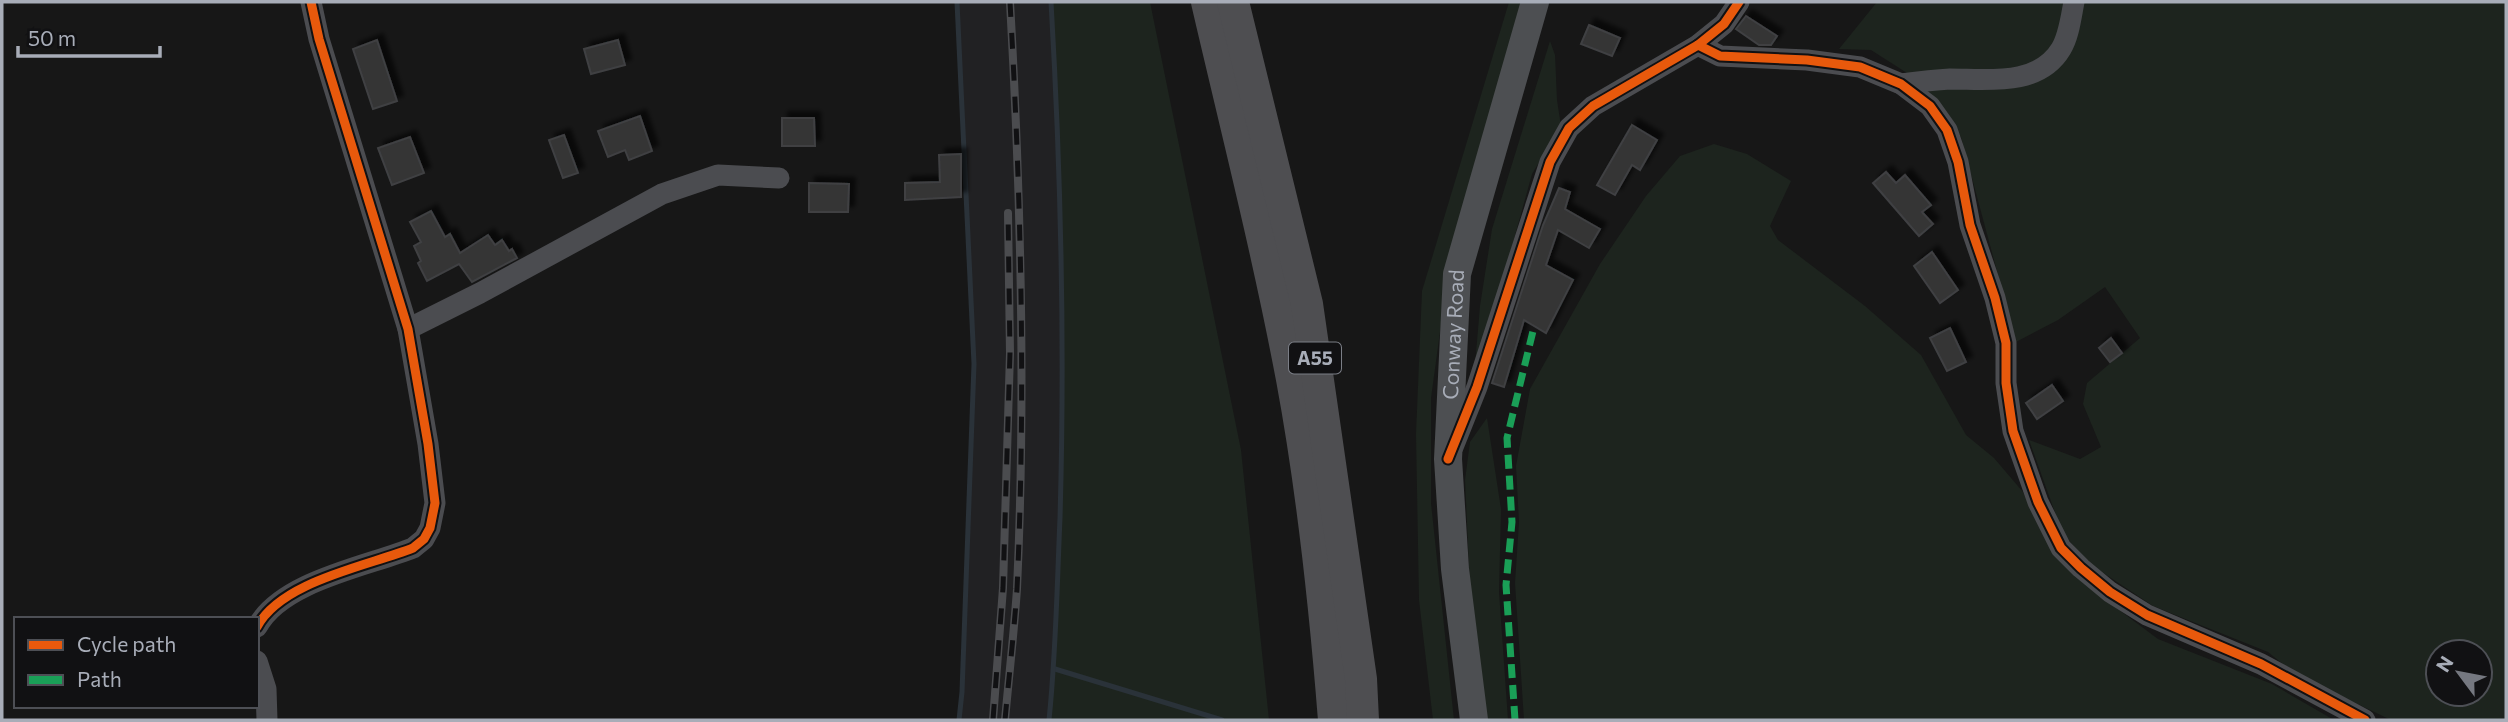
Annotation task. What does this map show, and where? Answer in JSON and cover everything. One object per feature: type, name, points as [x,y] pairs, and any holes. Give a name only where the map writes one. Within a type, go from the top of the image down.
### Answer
[{"type":"highway","name":"A55","points":[[1207,2],[1292,379],[1311,495],[1326,621],[1334,720]]},
{"type":"highway","name":"A55","points":[[1233,2],[1307,304],[1361,678],[1363,720]]},
{"type":"main road","name":"Conway Road","points":[[1474,720],[1455,569],[1448,459],[1457,274],[1535,2]]},
{"type":"street","points":[[259,623],[277,604],[321,579],[413,548],[424,539],[430,528],[435,502],[408,329],[319,40],[311,2]]},
{"type":"street","points":[[1448,459],[1477,387],[1550,162],[1569,128],[1593,106],[1698,45],[1724,24],[1739,2]]},
{"type":"street","points":[[1901,84],[1947,79],[2016,78],[2038,71],[2050,63],[2061,49],[2074,2]]},
{"type":"street","points":[[1698,45],[1720,56],[1807,60],[1860,67],[1901,84],[1930,106],[1947,130],[1969,225],[1995,298],[2006,343],[2006,383],[2013,430],[2038,502],[2062,548],[2110,592],[2147,615],[2260,664],[2365,720]]},
{"type":"street","points":[[408,329],[662,194],[718,175],[779,178]]},
{"type":"street","points":[[259,667],[266,689],[267,720]]},
{"type":"shaded area","points":[[957,2],[1051,2],[1058,125],[1063,416],[1055,669],[1049,720],[959,720],[974,364]]},
{"type":"shaded area","points":[[1051,2],[1150,2],[1241,450],[1269,720],[1049,720],[1060,518],[1062,389],[1060,196]]},
{"type":"shaded area","points":[[1509,2],[1524,2],[1448,273],[1431,398],[1431,503],[1454,720],[1433,720],[1419,600],[1416,434],[1422,291]]},
{"type":"shaded area","points":[[1877,2],[2506,2],[2506,720],[2391,720],[2295,674],[2268,652],[2153,606],[2087,562],[2062,532],[2029,440],[2080,459],[2101,447],[2083,404],[2087,383],[2140,338],[2105,287],[2058,320],[2016,342],[1961,137],[1940,107],[1907,73],[1871,50],[1839,49]]},
{"type":"shaded area","points":[[1550,41],[1555,55],[1561,126],[1532,174],[1491,322],[1475,365],[1480,306],[1492,229]]},
{"type":"shaded area","points":[[1714,144],[1747,154],[1791,181],[1770,226],[1778,240],[1865,306],[1921,355],[1966,435],[1994,458],[2023,492],[2050,547],[2083,583],[2158,639],[2272,684],[2334,720],[1524,720],[1515,583],[1519,522],[1516,466],[1530,389],[1600,264],[1646,196],[1680,156]]},
{"type":"shaded area","points":[[1487,418],[1501,509],[1499,592],[1508,720],[1484,720],[1470,589],[1465,480],[1470,442]]},
{"type":"building","points":[[1746,16],[1777,36],[1771,45],[1759,45],[1736,29]]},
{"type":"building","points":[[1589,25],[1620,38],[1612,56],[1581,44]]},
{"type":"building","points":[[377,40],[397,101],[373,109],[353,49]]},
{"type":"building","points":[[618,40],[625,65],[591,74],[584,49]]},
{"type":"building","points":[[640,116],[652,151],[629,160],[625,150],[608,157],[598,131]]},
{"type":"building","points":[[782,118],[814,118],[815,146],[782,146]]},
{"type":"building","points":[[1632,125],[1657,140],[1640,170],[1632,165],[1615,195],[1597,185]]},
{"type":"building","points":[[564,135],[578,173],[563,178],[549,140]]},
{"type":"building","points":[[410,137],[424,173],[392,185],[378,148]]},
{"type":"building","points":[[961,154],[961,197],[905,200],[905,183],[940,182],[939,155]]},
{"type":"building","points":[[1886,172],[1896,183],[1905,175],[1931,205],[1922,212],[1933,224],[1919,236],[1873,183]]},
{"type":"building","points":[[809,183],[849,184],[848,212],[809,212]]},
{"type":"building","points":[[1559,188],[1570,192],[1565,209],[1600,229],[1589,248],[1558,230],[1546,265],[1573,280],[1546,333],[1524,320],[1504,387],[1492,383],[1543,225]]},
{"type":"building","points":[[431,211],[445,237],[450,234],[460,253],[488,235],[495,245],[502,240],[517,258],[472,282],[459,264],[427,281],[418,263],[421,261],[414,246],[421,242],[410,222]]},
{"type":"building","points":[[1932,252],[1958,290],[1940,303],[1914,266]]},
{"type":"building","points":[[1950,328],[1966,362],[1947,371],[1930,338]]},
{"type":"building","points":[[2111,338],[2122,353],[2110,362],[2099,348]]},
{"type":"building","points":[[2052,385],[2063,401],[2037,419],[2026,403]]},
{"type":"waterway","points":[[957,2],[974,364],[959,720]]},
{"type":"waterway","points":[[1049,720],[1060,518],[1062,389],[1060,196],[1051,2]]},
{"type":"waterway","points":[[1055,669],[1222,720]]},
{"type":"railway","points":[[1005,720],[1017,589],[1022,369],[1017,148],[1010,2]]},
{"type":"railway","points":[[993,720],[1003,588],[1010,353],[1008,213]]},
{"type":"marked path","points":[[1515,720],[1506,585],[1512,522],[1507,438],[1533,331]]},
{"type":"cycle path","points":[[259,624],[269,611],[285,598],[305,587],[413,548],[424,539],[430,528],[435,503],[428,444],[408,329],[319,39],[311,2]]},
{"type":"cycle path","points":[[1448,459],[1477,387],[1550,162],[1569,128],[1593,106],[1698,45],[1724,24],[1739,2]]},
{"type":"cycle path","points":[[1698,45],[1720,56],[1807,60],[1860,67],[1901,84],[1930,106],[1947,130],[1958,162],[1970,225],[1995,298],[2006,343],[2006,383],[2013,431],[2038,502],[2061,548],[2110,592],[2147,615],[2261,664],[2365,720]]}]
